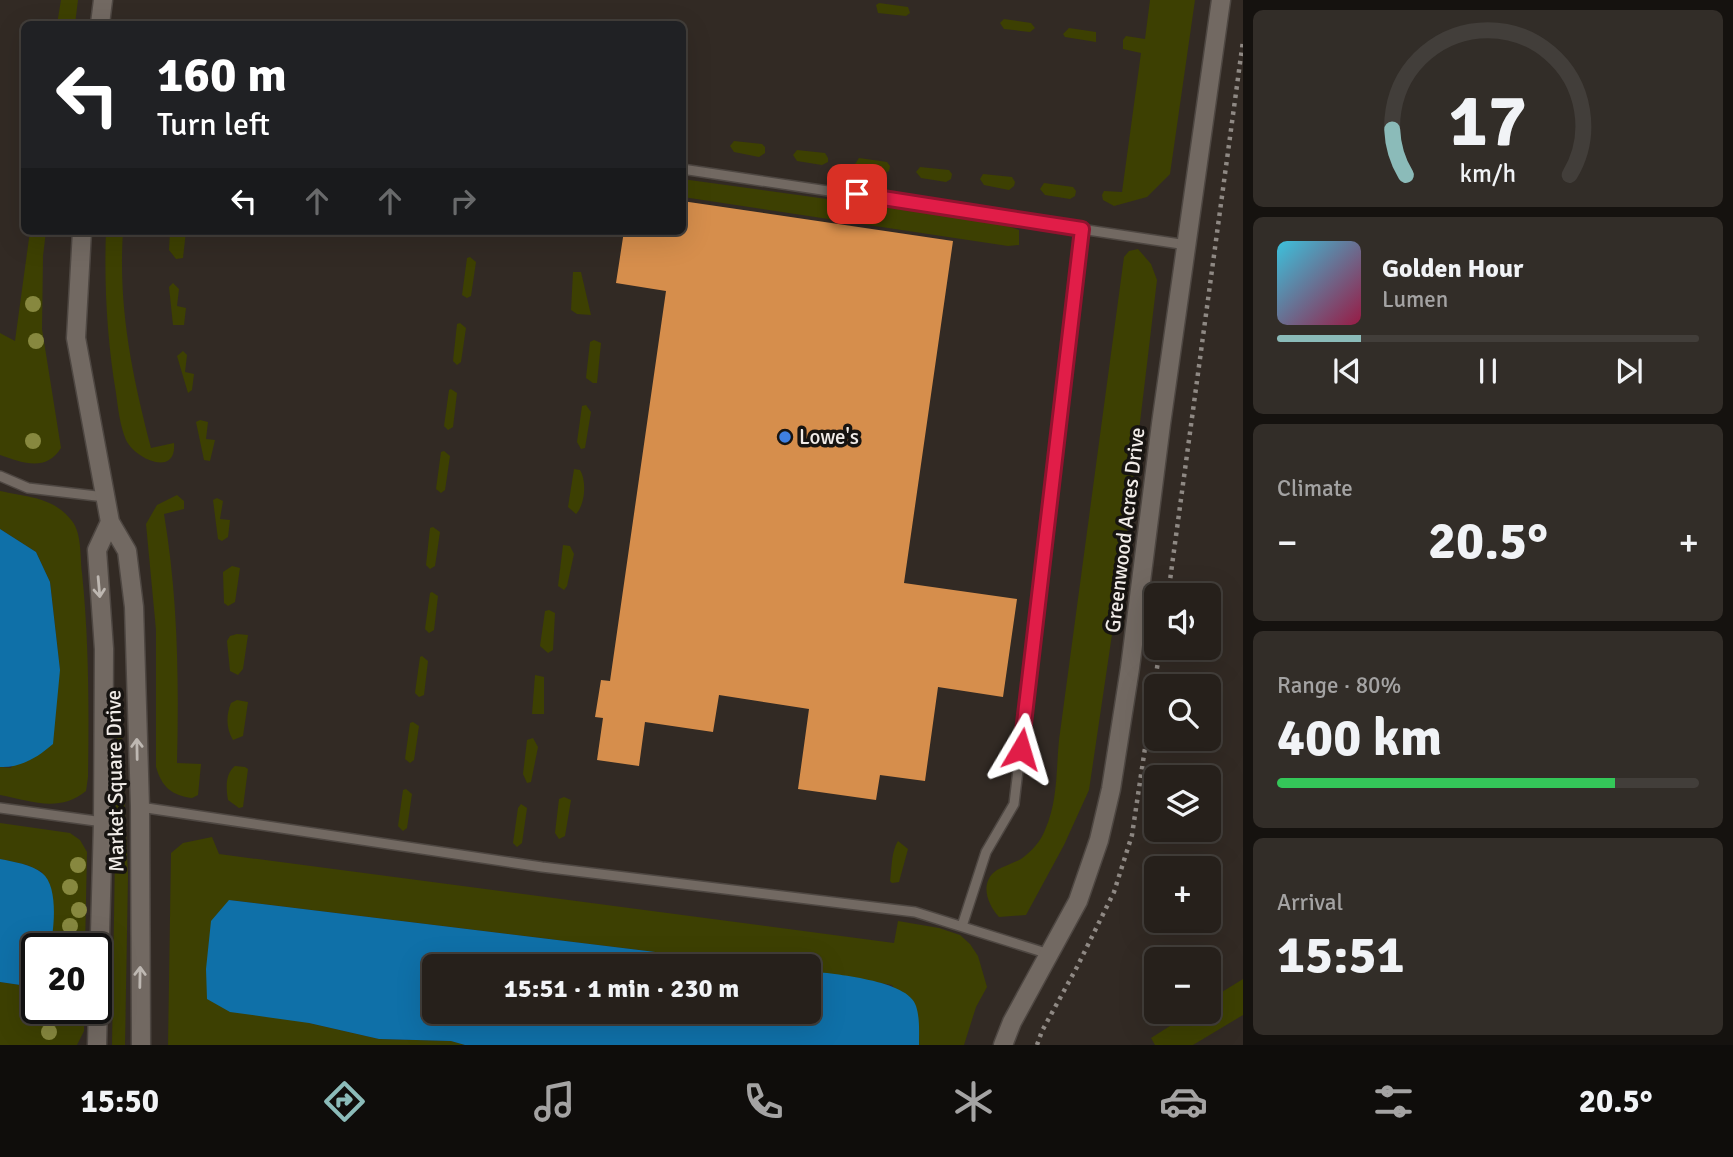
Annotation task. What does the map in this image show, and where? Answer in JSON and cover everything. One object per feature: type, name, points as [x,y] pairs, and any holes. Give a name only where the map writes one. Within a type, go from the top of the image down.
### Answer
[{"type":"street","points":[[100,21],[103,0]]},
{"type":"street","name":"Greenwood Acres Drive","points":[[1003,1045],[1012,1022],[1078,901],[1099,840],[1111,789],[1130,668],[1161,424],[1221,0]]},
{"type":"street","name":"Market Square Drive","points":[[82,235],[76,338],[110,522],[127,551],[132,582],[140,807],[141,1045]]},
{"type":"street","name":"Market Square Drive","points":[[97,1045],[104,649],[97,550],[110,522]]},
{"type":"lane","points":[[686,170],[1187,244]]},
{"type":"lane","points":[[962,926],[986,852],[1014,804],[1082,229]]},
{"type":"lane","points":[[0,476],[28,488],[107,497]]},
{"type":"lane","points":[[140,807],[541,867],[915,912],[1049,954]]},
{"type":"lane","points":[[0,808],[103,822]]},
{"type":"path","points":[[1170,583],[1243,41]]},
{"type":"shaded area","points":[[61,0],[78,0],[75,21],[58,21]]},
{"type":"shaded area","points":[[1150,0],[1195,0],[1170,174],[1147,197],[1114,206],[1103,200],[1102,195],[1104,191],[1122,192],[1141,53],[1123,49],[1123,40],[1126,36],[1145,39]]},
{"type":"shaded area","points":[[879,3],[908,7],[910,13],[906,16],[878,13],[876,5]]},
{"type":"shaded area","points":[[1004,19],[1031,23],[1035,28],[1030,32],[1004,29],[1000,23]]},
{"type":"shaded area","points":[[1069,28],[1096,32],[1096,42],[1065,37],[1063,34]]},
{"type":"shaded area","points":[[734,141],[762,144],[765,153],[759,157],[734,152],[730,146]]},
{"type":"shaded area","points":[[797,150],[825,153],[828,162],[822,165],[797,161],[793,155]]},
{"type":"shaded area","points":[[859,158],[887,162],[889,171],[884,174],[859,170],[855,164]]},
{"type":"shaded area","points":[[920,167],[949,170],[951,179],[946,182],[921,178],[916,172]]},
{"type":"shaded area","points":[[983,174],[1012,177],[1014,186],[1009,190],[984,185],[980,179]]},
{"type":"shaded area","points":[[686,180],[1000,223],[1019,230],[1019,245],[1008,246],[686,197]]},
{"type":"shaded area","points":[[1044,183],[1073,187],[1075,196],[1070,199],[1045,195],[1040,189]]},
{"type":"shaded area","points":[[29,235],[46,235],[42,329],[61,448],[55,456],[41,463],[17,461],[0,455],[0,333],[15,341]]},
{"type":"shaded area","points":[[106,235],[123,235],[123,287],[132,367],[151,448],[174,443],[169,460],[155,462],[146,459],[126,440],[113,373],[106,292]]},
{"type":"shaded area","points":[[170,235],[186,235],[183,258],[176,259],[169,250]]},
{"type":"shaded area","points":[[1138,249],[1151,264],[1157,280],[1126,540],[1089,790],[1064,845],[1026,915],[999,917],[988,900],[988,881],[997,870],[1021,859],[1035,846],[1043,834],[1052,808],[1124,257],[1129,251]]},
{"type":"shaded area","points":[[470,257],[476,262],[471,296],[467,298],[462,295],[467,258]]},
{"type":"shaded area","points":[[573,272],[581,272],[591,315],[577,314],[571,310]]},
{"type":"shaded area","points":[[173,283],[179,289],[177,306],[186,308],[184,325],[173,325],[169,287]]},
{"type":"shaded area","points":[[460,323],[466,328],[461,362],[457,365],[453,361],[457,324]]},
{"type":"shaded area","points":[[594,340],[601,343],[597,383],[586,378],[590,342]]},
{"type":"shaded area","points":[[183,351],[187,355],[185,372],[194,374],[192,390],[188,393],[177,356]]},
{"type":"shaded area","points":[[451,389],[457,393],[453,427],[448,430],[444,426]]},
{"type":"shaded area","points":[[586,405],[591,412],[585,448],[581,449],[577,442],[582,406]]},
{"type":"shaded area","points":[[196,422],[208,422],[206,439],[215,440],[210,461],[204,460]]},
{"type":"shaded area","points":[[444,451],[450,456],[445,490],[441,493],[436,489],[441,452]]},
{"type":"shaded area","points":[[574,469],[580,470],[584,486],[583,499],[576,514],[568,507]]},
{"type":"shaded area","points":[[0,491],[39,499],[57,507],[72,521],[79,539],[87,650],[88,777],[86,791],[66,802],[44,804],[0,795],[0,767],[11,768],[60,670],[50,582],[36,552],[0,529]]},
{"type":"shaded area","points":[[177,495],[184,501],[184,509],[164,514],[176,638],[177,763],[201,764],[198,795],[192,798],[178,795],[168,789],[156,767],[156,630],[146,524],[157,505]]},
{"type":"shaded area","points":[[217,498],[223,501],[220,519],[230,520],[228,537],[222,541],[218,539],[213,500]]},
{"type":"shaded area","points":[[430,528],[440,532],[435,566],[430,569],[426,565]]},
{"type":"shaded area","points":[[563,545],[570,546],[574,554],[564,590],[558,586]]},
{"type":"shaded area","points":[[232,566],[240,568],[235,602],[228,606],[224,603],[223,572]]},
{"type":"shaded area","points":[[432,592],[438,596],[434,630],[429,633],[425,629]]},
{"type":"shaded area","points":[[545,611],[555,613],[553,650],[548,653],[540,646]]},
{"type":"shaded area","points":[[248,635],[243,669],[238,675],[230,671],[227,641],[230,636]]},
{"type":"shaded area","points":[[422,656],[428,661],[424,695],[419,697],[415,693]]},
{"type":"shaded area","points":[[535,675],[544,677],[544,714],[532,714]]},
{"type":"shaded area","points":[[237,700],[248,702],[243,736],[233,740],[228,727],[228,717],[231,703]]},
{"type":"shaded area","points":[[410,723],[419,726],[414,760],[410,763],[405,759]]},
{"type":"shaded area","points":[[117,725],[121,725],[128,876],[125,1045],[112,1045]]},
{"type":"shaded area","points":[[533,738],[538,747],[531,782],[527,783],[523,774],[527,740]]},
{"type":"shaded area","points":[[235,766],[248,769],[243,807],[239,808],[228,800],[227,791],[228,777]]},
{"type":"shaded area","points":[[406,789],[412,794],[407,828],[403,831],[398,826],[403,790]]},
{"type":"shaded area","points":[[564,797],[571,800],[565,836],[559,839],[555,833],[559,799]]},
{"type":"shaded area","points":[[521,804],[527,808],[522,843],[517,847],[513,843],[518,808]]},
{"type":"shaded area","points":[[0,823],[70,833],[80,840],[87,852],[85,933],[53,933],[42,872],[27,865],[0,859]]},
{"type":"shaded area","points":[[212,837],[219,854],[894,943],[898,921],[939,928],[960,935],[970,944],[978,956],[987,987],[976,1007],[964,1045],[919,1045],[919,1028],[892,985],[821,973],[821,954],[673,954],[230,900],[309,1023],[379,1039],[452,1041],[465,1045],[168,1045],[171,853],[183,843]]},
{"type":"shaded area","points":[[898,841],[908,849],[899,882],[892,883],[892,860]]},
{"type":"shaded area","points":[[1243,979],[1243,1015],[1193,1045],[1155,1045],[1151,1038],[1173,1024],[1221,1024],[1221,993]]},
{"type":"shaded area","points":[[0,982],[21,985],[21,1024],[84,1024],[84,1031],[77,1045],[0,1045]]},
{"type":"water","points":[[0,529],[36,552],[50,582],[60,670],[53,744],[29,761],[0,767]]},
{"type":"water","points":[[0,859],[22,864],[42,873],[51,888],[54,920],[53,933],[21,933],[21,985],[0,982]]},
{"type":"water","points":[[229,900],[672,954],[422,954],[422,1024],[821,1024],[821,973],[885,984],[910,997],[918,1015],[919,1045],[465,1045],[451,1041],[379,1039],[309,1023],[230,1012],[207,999],[206,969],[211,921]]},
{"type":"building","name":"Lowe's","points":[[686,202],[953,241],[904,583],[1017,599],[1003,697],[938,687],[925,781],[880,775],[876,800],[798,789],[809,709],[719,695],[713,732],[645,722],[639,766],[597,760],[603,718],[595,717],[601,680],[610,681],[666,291],[616,283],[623,235],[686,235]]},
{"type":"place","name":"Lowe's","points":[[785,437]]},
{"type":"route","points":[[857,194],[1082,229],[1021,749]]}]
